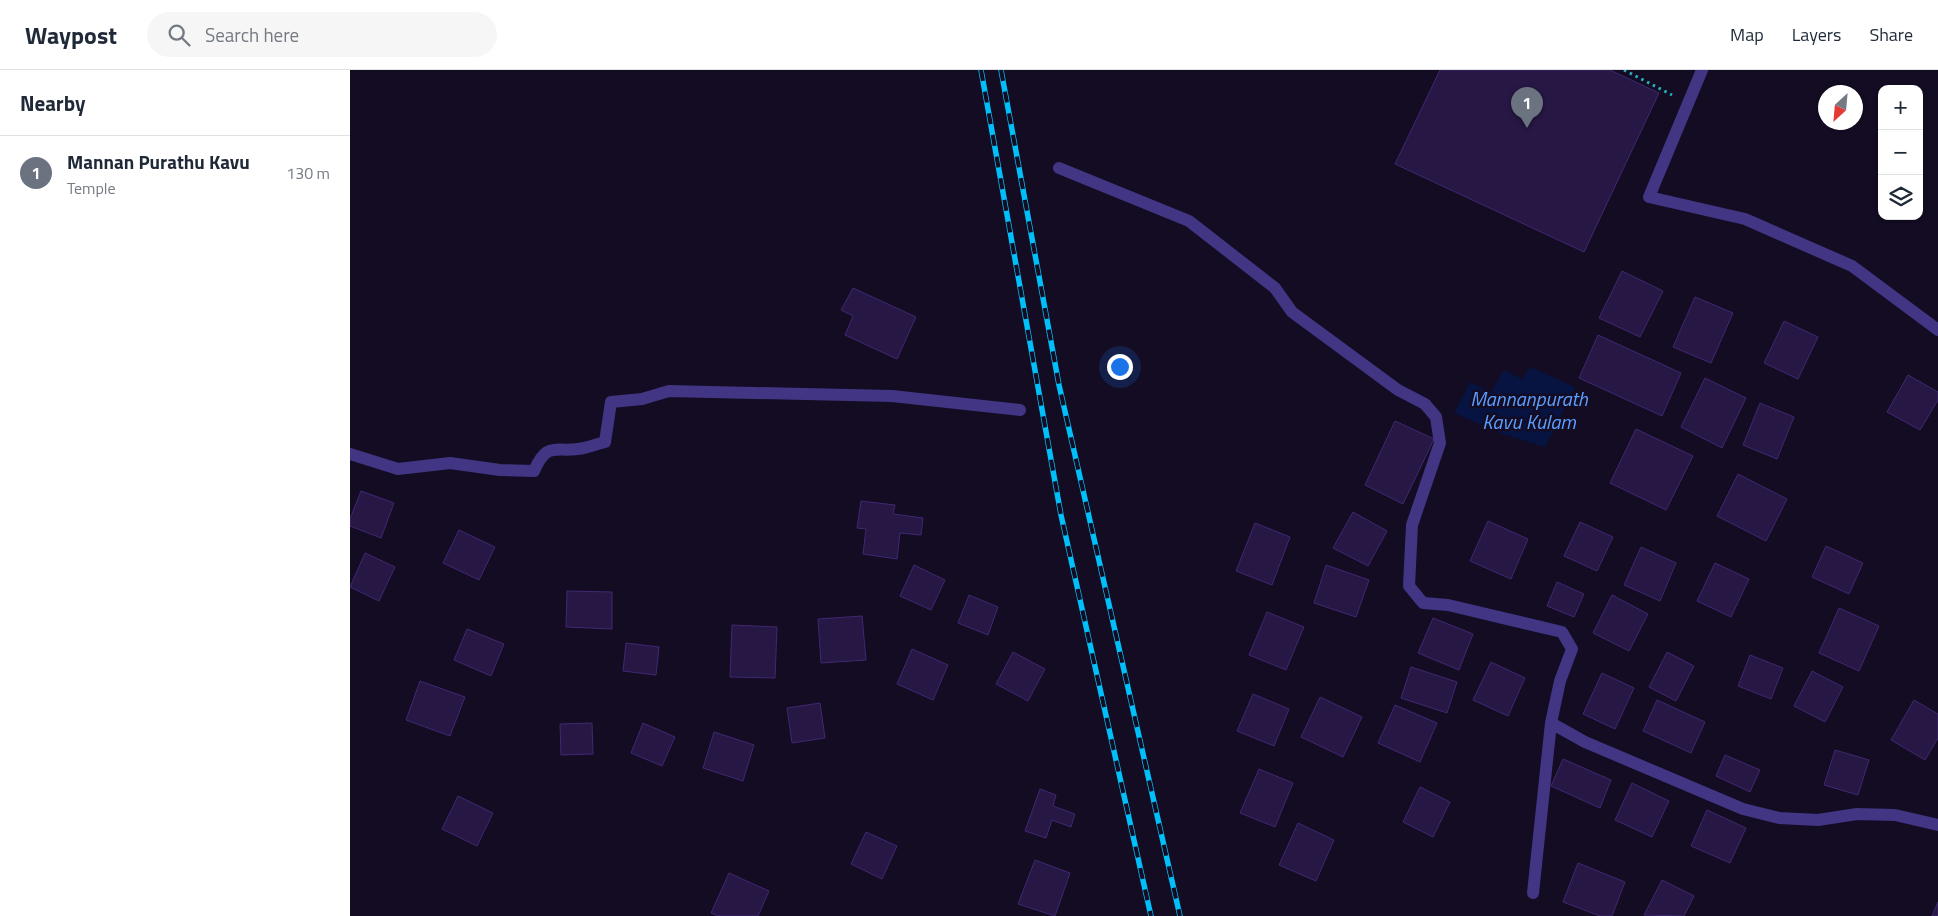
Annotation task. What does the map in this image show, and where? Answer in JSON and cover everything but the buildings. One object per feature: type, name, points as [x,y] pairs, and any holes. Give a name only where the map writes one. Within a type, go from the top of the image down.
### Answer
[{"type":"street","points":[[1702,70],[1649,197],[1745,219],[1852,266],[1938,330]]},
{"type":"street","points":[[1059,168],[1189,221],[1275,288],[1292,312],[1398,390],[1425,404],[1436,417],[1440,443],[1412,525],[1409,586],[1423,603],[1448,605],[1562,632],[1572,649],[1560,682],[1551,722],[1533,893]]},
{"type":"street","points":[[350,454],[398,469],[450,463],[500,470],[534,471],[541,456],[558,448],[578,449],[605,442],[611,402],[642,399],[669,391],[892,396],[1020,410]]},
{"type":"street","points":[[1551,722],[1585,742],[1743,809],[1779,818],[1818,820],[1856,814],[1895,816],[1938,825]]},
{"type":"path","points":[[1624,70],[1688,103]]},
{"type":"water","name":"Mannanpurath Kavu Kulam","points":[[1530,367],[1575,387],[1545,447],[1503,434],[1454,413],[1470,382],[1491,392],[1504,370],[1522,379]]},
{"type":"railway","points":[[981,70],[1061,515],[1151,916]]},
{"type":"railway","points":[[1001,70],[1059,385],[1180,916]]},
{"type":"place","name":"Mannan Purathu Kavu","points":[[1527,128]]}]
